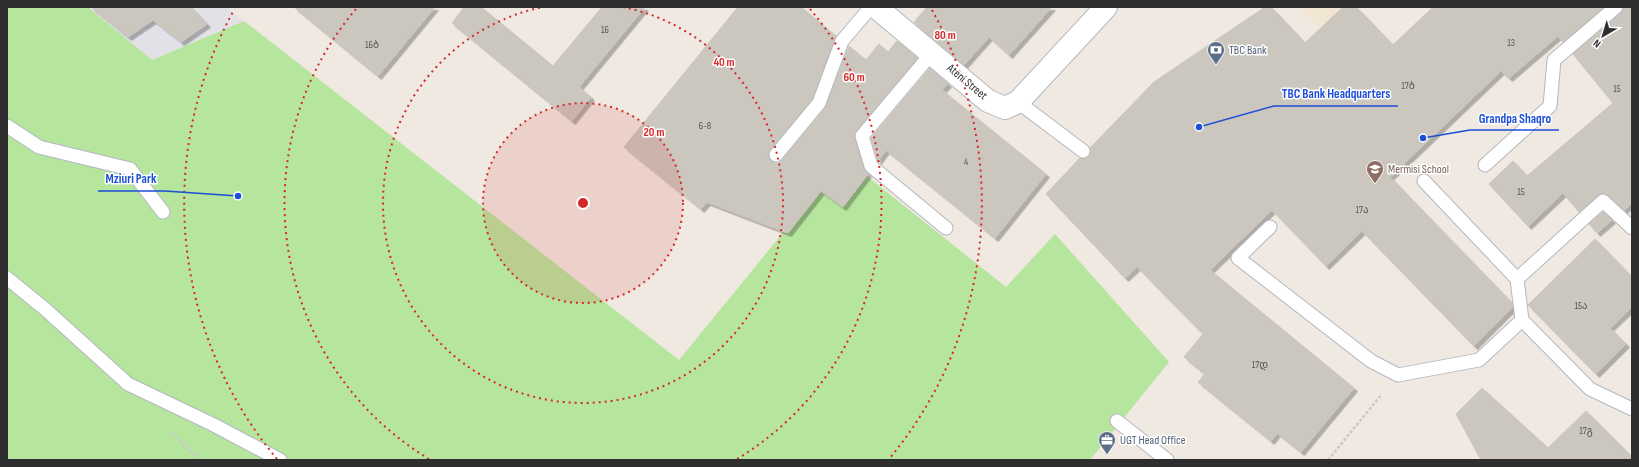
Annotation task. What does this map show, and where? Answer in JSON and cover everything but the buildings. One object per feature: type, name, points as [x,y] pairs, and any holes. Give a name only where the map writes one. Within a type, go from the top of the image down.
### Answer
[{"type":"street","name":"Ateni Street","points":[[876,7],[988,100],[1005,108],[1018,102]]},
{"type":"street","points":[[1018,102],[1106,7]]},
{"type":"lane","points":[[776,155],[818,103],[842,41],[871,7]]},
{"type":"lane","points":[[1484,165],[1550,106],[1554,60],[1616,7]]},
{"type":"lane","points":[[932,53],[862,136],[871,166],[946,228]]},
{"type":"lane","points":[[1018,102],[1083,151]]},
{"type":"lane","points":[[7,126],[39,147],[130,169],[163,212]]},
{"type":"lane","points":[[1424,181],[1517,279],[1522,320],[1590,389],[1632,409]]},
{"type":"lane","points":[[1517,279],[1603,201],[1632,228]]},
{"type":"lane","points":[[1270,227],[1238,258],[1371,361],[1398,375],[1479,360],[1522,320]]},
{"type":"lane","points":[[7,278],[46,310],[128,384],[214,425],[280,460]]},
{"type":"lane","points":[[1116,421],[1167,460]]},
{"type":"path","points":[[1328,460],[1398,375]]},
{"type":"shaded area","points":[[88,7],[226,7],[244,21],[152,60]]},
{"type":"shaded area","points":[[1298,7],[1349,7],[1319,27]]},
{"type":"green space","points":[[7,7],[88,7],[152,60],[244,21],[679,360],[844,158],[1006,287],[1055,234],[1169,362],[1090,460],[7,460]]},
{"type":"place","name":"TBC Bank","points":[[1216,65]]},
{"type":"place","name":"TBC Bank Headquarters","points":[[1199,127]]},
{"type":"place","name":"Grandpa Shaqro","points":[[1423,138]]},
{"type":"place","name":"Mermisi School","points":[[1375,184]]},
{"type":"place","name":"Mziuri Park","points":[[238,196]]},
{"type":"place","name":"UGT Head Office","points":[[1107,455]]}]
